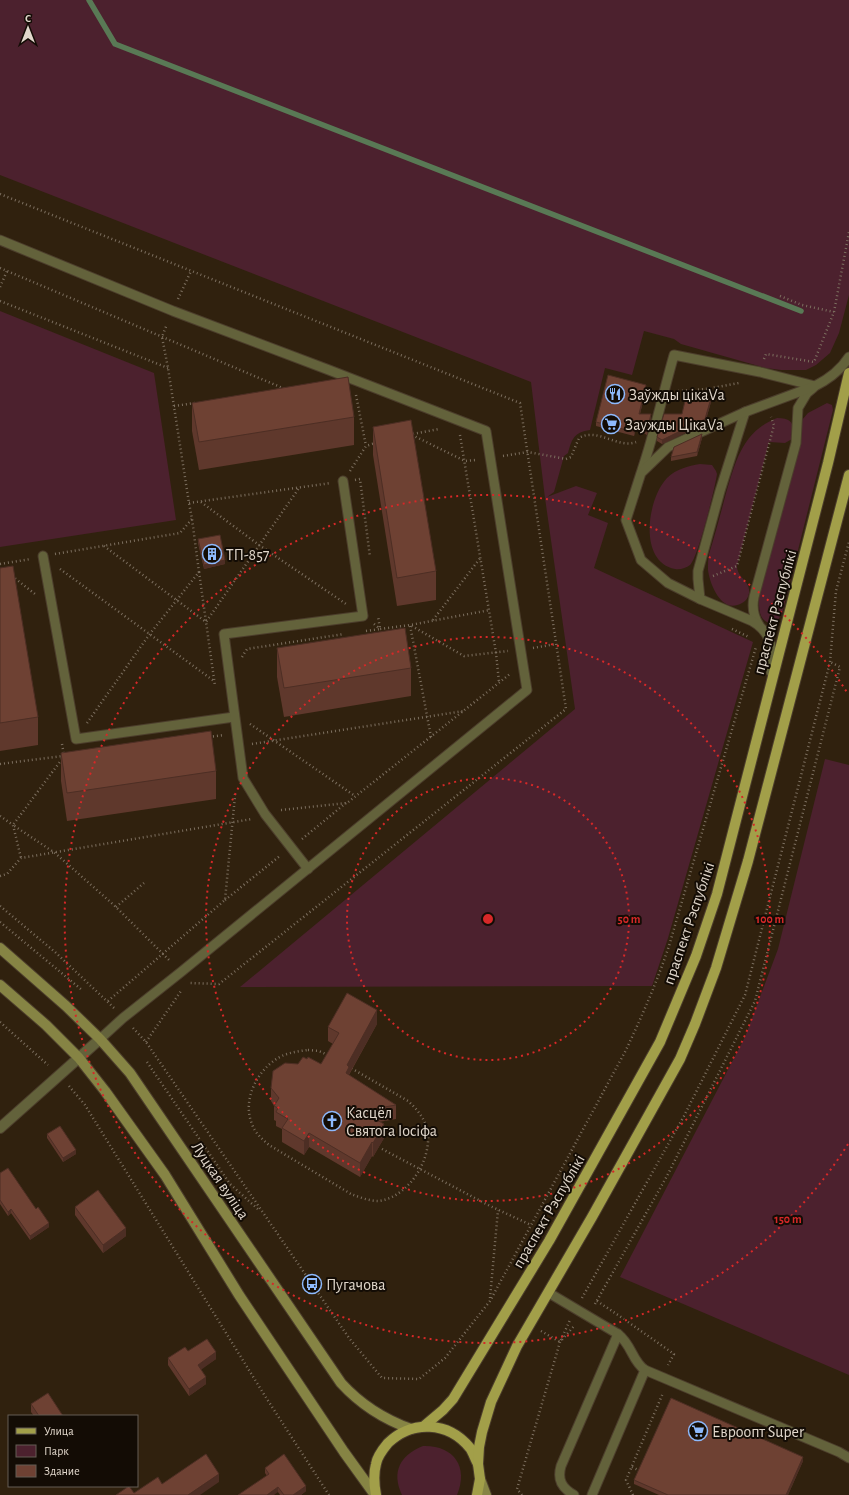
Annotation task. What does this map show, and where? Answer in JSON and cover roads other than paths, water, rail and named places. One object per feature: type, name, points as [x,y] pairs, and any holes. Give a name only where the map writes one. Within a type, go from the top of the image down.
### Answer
[{"type":"main road","name":"праспект Рэспублікі","points":[[424,1426],[443,1410],[452,1399],[549,1241],[660,1042],[696,956],[717,894],[828,463],[849,373]]},
{"type":"main road","name":"праспект Рэспублікі","points":[[477,1495],[480,1479],[478,1464],[482,1432],[491,1402],[517,1346],[549,1293],[680,1059],[716,968],[748,861],[849,476]]},
{"type":"main road","name":"праспект Рэспублікі","points":[[375,1495],[373,1480],[376,1463],[384,1448],[396,1436],[411,1429],[424,1426],[442,1429],[458,1436],[470,1449],[478,1464]]},
{"type":"street","name":"Луцкая вуліца","points":[[0,948],[66,1006],[100,1039],[130,1073],[341,1383],[359,1401],[372,1411],[411,1429]]},
{"type":"street","points":[[0,985],[46,1024],[79,1058],[165,1175],[239,1295],[344,1452],[375,1495]]},
{"type":"street","points":[[0,1128],[100,1039]]},
{"type":"street","points":[[480,1479],[486,1495]]},
{"type":"lane","points":[[0,240],[173,311],[486,431],[527,690],[123,1018],[100,1039]]},
{"type":"lane","points":[[760,625],[700,599],[668,583],[641,560],[626,520],[653,438],[674,355],[760,372],[816,386]]},
{"type":"lane","points":[[770,684],[772,649],[766,631],[760,625],[754,612],[754,597],[796,443],[798,408],[807,393],[837,372],[849,357]]},
{"type":"lane","points":[[641,473],[668,447],[745,412],[816,386]]},
{"type":"lane","points":[[700,599],[698,579],[699,566],[720,491],[745,412]]},
{"type":"lane","points":[[308,869],[265,814],[243,778],[224,634],[363,616],[343,481]]},
{"type":"lane","points":[[43,556],[76,739],[234,717]]},
{"type":"lane","points":[[549,1293],[618,1334],[627,1342],[638,1363],[644,1370],[839,1452],[849,1458]]},
{"type":"lane","points":[[574,1495],[561,1485],[559,1479],[561,1466],[618,1334]]},
{"type":"lane","points":[[592,1495],[644,1370]]},
{"type":"waterway","points":[[89,0],[115,44],[801,311]]},
{"type":"place","name":"Заўжды цікаVа","points":[[615,394]]},
{"type":"place","name":"Заужды ЦікаVа","points":[[611,424]]},
{"type":"place","name":"ТП-857","points":[[212,554]]},
{"type":"place","name":"Касцёл Святога Іосіфа","points":[[332,1121]]},
{"type":"place","name":"Пугачова","points":[[312,1284]]},
{"type":"place","name":"Евроопт Super","points":[[698,1431]]}]
